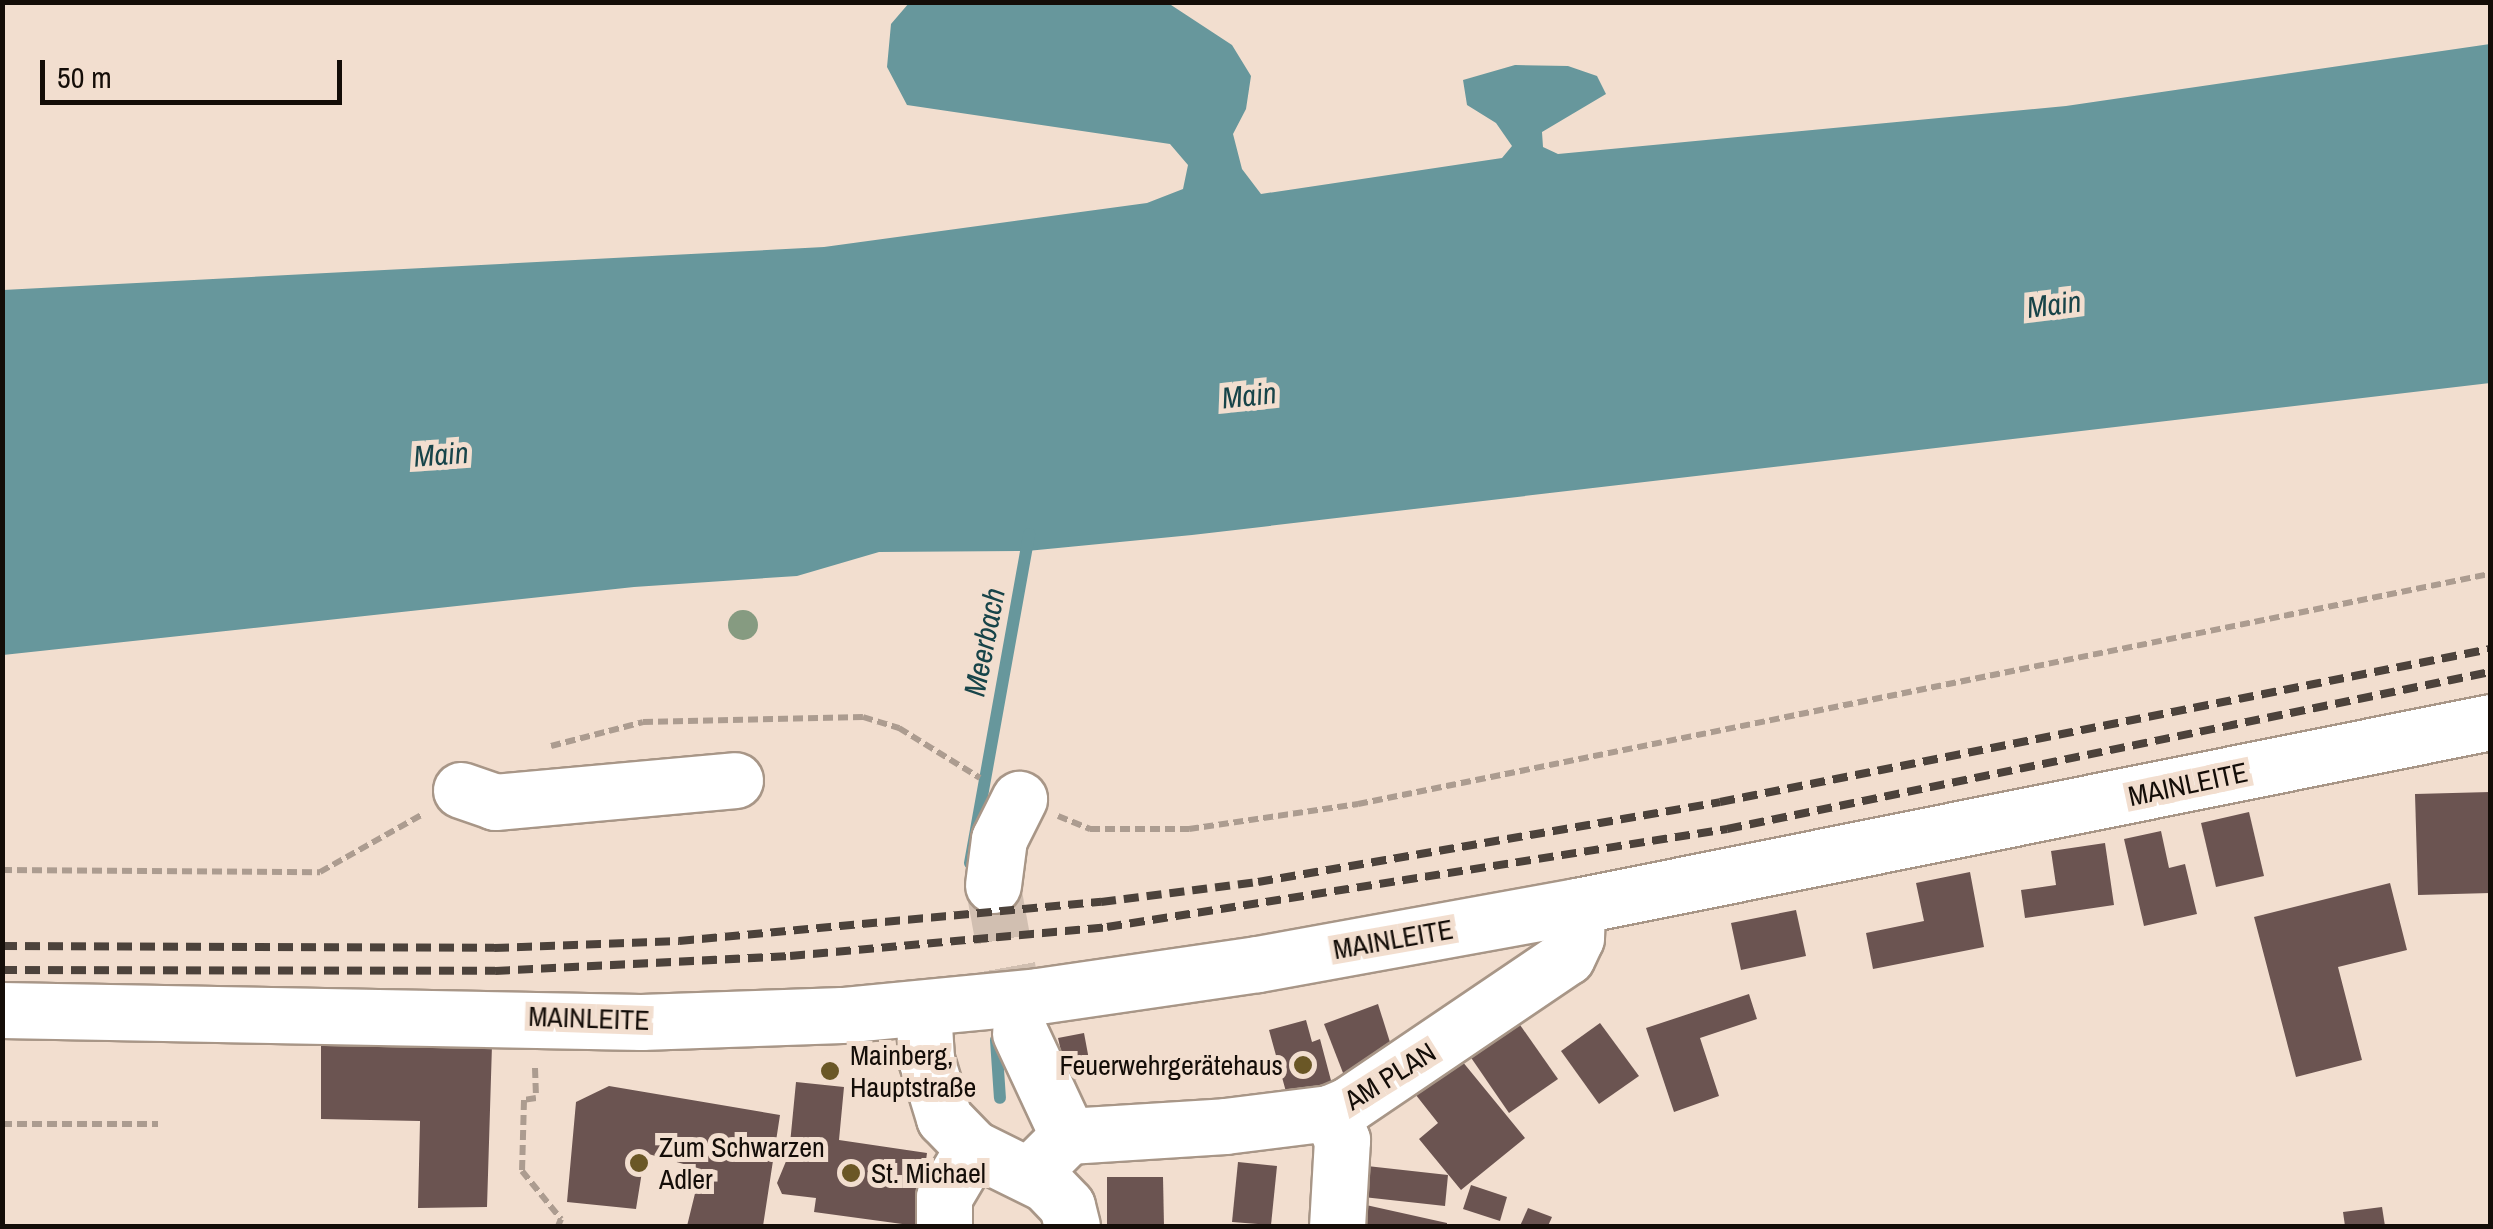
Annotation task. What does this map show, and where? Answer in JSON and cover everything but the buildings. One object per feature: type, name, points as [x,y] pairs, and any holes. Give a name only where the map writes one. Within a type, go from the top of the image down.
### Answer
[{"type":"main road","name":"MAINLEITE","points":[[2,1010],[281,1012],[640,1022],[923,1008],[1258,964],[1578,906],[2490,722]]},
{"type":"main road","points":[[461,790],[496,802],[734,780]]},
{"type":"main road","points":[[993,885],[999,840],[1020,799]]},
{"type":"main road","name":"AM PLAN","points":[[1049,1154],[1329,1113],[1543,977],[1576,938],[1578,906]]},
{"type":"main road","points":[[923,1008],[926,1059],[944,1118],[972,1148],[1049,1154]]},
{"type":"main road","points":[[1020,1033],[1049,1154],[1072,1226]]},
{"type":"main road","points":[[1329,1113],[1342,1140],[1337,1226]]},
{"type":"main road","points":[[944,1226],[944,1197],[972,1148]]},
{"type":"path","points":[[1020,799],[1090,829],[1189,829],[1340,806],[2490,574]]},
{"type":"path","points":[[535,1061],[536,1098],[524,1100],[522,1171],[561,1218],[558,1226]]},
{"type":"path","points":[[2,1124],[158,1124]]},
{"type":"water","name":"Main","points":[[909,3],[1168,3],[1232,45],[1251,76],[1246,109],[1233,134],[1242,169],[1261,194],[1502,158],[1512,146],[1496,123],[1467,105],[1463,80],[1515,65],[1568,66],[1597,76],[1606,94],[1542,132],[1543,147],[1558,154],[2066,106],[2490,44],[2490,383],[1192,535],[1027,551],[879,552],[797,576],[634,587],[3,655],[3,290],[824,247],[1147,203],[1183,189],[1188,165],[1170,144],[907,105],[887,67],[891,24]]},
{"type":"waterway","name":"Meerbach","points":[[970,863],[1029,534]]},
{"type":"waterway","name":"Meerbach","points":[[996,1040],[1000,1098]]},
{"type":"tunnel","points":[[993,885],[1020,1033]]},
{"type":"railway","points":[[2,946],[494,948],[679,941],[1101,902],[1258,882],[1720,802],[2490,649]]},
{"type":"railway","points":[[2,970],[495,971],[790,956],[1107,927],[1727,829],[2490,672]]},
{"type":"place","name":"Feuerwehrgerätehaus","points":[[1303,1065]]},
{"type":"place","name":"Mainberg, Hauptstraße","points":[[830,1071]]},
{"type":"place","name":"Zum Schwarzen Adler","points":[[639,1163]]},
{"type":"place","name":"St. Michael","points":[[851,1173]]}]
